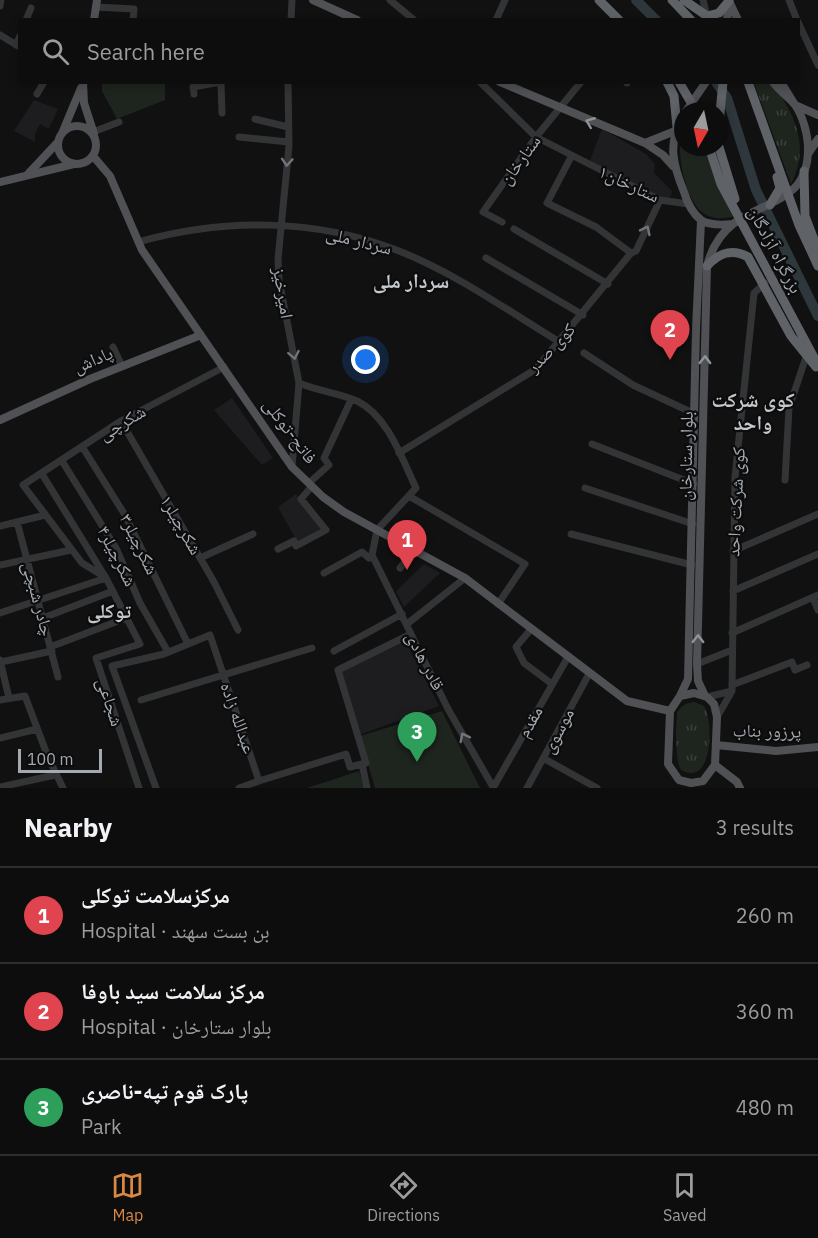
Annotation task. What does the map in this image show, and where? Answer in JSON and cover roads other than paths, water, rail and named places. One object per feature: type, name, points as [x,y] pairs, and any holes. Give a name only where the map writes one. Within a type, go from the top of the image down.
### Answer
[{"type":"highway","points":[[592,0],[608,18]]},
{"type":"highway","points":[[599,0],[617,18]]},
{"type":"highway","points":[[672,0],[690,18]]},
{"type":"highway","points":[[684,0],[710,18],[729,1]]},
{"type":"highway","points":[[668,84],[674,102]]},
{"type":"highway","points":[[681,84],[687,102]]},
{"type":"highway","points":[[721,102],[723,84]]},
{"type":"highway","points":[[747,84],[780,188],[770,205]]},
{"type":"highway","name":"بزرگراه آزادگان","points":[[747,84],[799,225],[818,266]]},
{"type":"highway","name":"بزرگراه آزادگان","points":[[712,156],[722,184],[818,365]]},
{"type":"highway","points":[[722,156],[743,222]]},
{"type":"highway","points":[[804,171],[805,216],[818,250]]},
{"type":"highway","points":[[707,266],[716,256],[740,252],[748,257],[765,283],[791,336],[818,370]]},
{"type":"main road","points":[[313,0],[353,18]]},
{"type":"main road","points":[[727,18],[729,1]]},
{"type":"main road","points":[[729,1],[737,18]]},
{"type":"main road","points":[[25,176],[58,142],[82,84]]},
{"type":"main road","points":[[0,182],[85,163],[93,156],[94,135],[84,103],[82,84]]},
{"type":"main road","points":[[504,84],[558,109],[645,143],[663,155],[673,166],[688,204],[701,221],[716,225],[733,224],[770,205],[795,189],[804,171],[808,154],[805,127],[782,84]]},
{"type":"main road","points":[[695,102],[705,84]]},
{"type":"main road","points":[[774,84],[783,96],[795,105],[818,115]]},
{"type":"main road","points":[[62,133],[74,126],[80,126],[94,135]]},
{"type":"main road","points":[[645,143],[674,130]]},
{"type":"main road","points":[[808,154],[818,139]]},
{"type":"main road","points":[[58,142],[60,154],[74,164]]},
{"type":"main road","points":[[673,166],[674,154]]},
{"type":"main road","name":"فاتح-توکلی","points":[[93,156],[110,176],[138,242],[292,466],[311,485],[344,512],[465,578],[627,701],[670,711]]},
{"type":"main road","name":"بلوار ستارخان","points":[[670,711],[688,679],[701,221]]},
{"type":"main road","name":"بلوار ستارخان","points":[[717,717],[714,705],[706,697],[698,681],[707,266],[716,242],[733,224]]},
{"type":"main road","name":"پاداش","points":[[0,420],[122,366],[201,335]]},
{"type":"main road","points":[[680,696],[694,693],[706,697]]},
{"type":"main road","points":[[670,711],[668,764],[681,784],[701,784],[711,774],[715,765],[717,717]]},
{"type":"main road","name":"پرزور بناب","points":[[716,745],[776,751],[818,747]]},
{"type":"main road","points":[[715,765],[737,782],[740,788]]},
{"type":"street","points":[[0,6],[1,0]]},
{"type":"street","points":[[291,18],[292,0]]},
{"type":"street","points":[[390,0],[412,18]]},
{"type":"street","points":[[497,18],[505,0]]},
{"type":"street","points":[[703,0],[710,18]]},
{"type":"street","points":[[789,0],[797,18]]},
{"type":"street","points":[[97,4],[134,9],[133,18]]},
{"type":"street","points":[[27,18],[31,8]]},
{"type":"street","points":[[800,25],[818,65]]},
{"type":"street","points":[[0,35],[18,46]]},
{"type":"street","points":[[37,94],[43,84]]},
{"type":"street","points":[[194,94],[194,87],[214,84]]},
{"type":"street","points":[[221,84],[222,113]]},
{"type":"street","name":"امیرخیز","points":[[288,84],[289,142],[278,259],[279,280],[299,383],[292,466]]},
{"type":"street","name":"ستارخان۱","points":[[482,84],[536,137],[571,157],[660,200],[688,204]]},
{"type":"street","points":[[516,90],[520,84]]},
{"type":"street","name":"ستارخان","points":[[502,222],[483,212],[536,137],[579,84]]},
{"type":"street","points":[[255,119],[288,127]]},
{"type":"street","points":[[94,135],[119,122]]},
{"type":"street","points":[[239,137],[289,142]]},
{"type":"street","points":[[571,157],[547,203],[596,227],[631,253]]},
{"type":"street","name":"کوی صدر","points":[[399,453],[536,369],[583,315],[631,253],[636,251],[660,200]]},
{"type":"street","name":"سردار ملی","points":[[138,242],[208,227],[282,225],[361,237],[401,252],[447,274],[558,341]]},
{"type":"street","points":[[514,229],[608,284]]},
{"type":"street","points":[[486,258],[583,315]]},
{"type":"street","name":"کوی شرکت واحد","points":[[732,688],[735,477],[754,293],[765,283]]},
{"type":"street","points":[[113,347],[122,366]]},
{"type":"street","points":[[584,353],[633,385],[695,414]]},
{"type":"street","points":[[785,480],[789,408],[806,357]]},
{"type":"street","name":"شکرچی","points":[[45,515],[23,485],[83,448],[121,421],[224,367]]},
{"type":"street","points":[[299,383],[351,400],[372,413],[390,435],[416,488],[377,530],[372,555],[369,558],[362,552],[324,573]]},
{"type":"street","points":[[278,549],[294,541],[296,546],[326,530],[301,499],[329,465],[324,458],[351,400]]},
{"type":"street","name":"شکرچیلر۱","points":[[121,421],[200,558],[238,630]]},
{"type":"street","points":[[592,444],[694,484]]},
{"type":"street","name":"شکرچیلر۳","points":[[83,448],[125,515],[188,644]]},
{"type":"street","name":"شکرچیلر۴","points":[[62,461],[116,548],[140,603],[168,652]]},
{"type":"street","points":[[9,698],[0,660],[51,649],[126,618],[106,578],[42,474]]},
{"type":"street","points":[[585,488],[693,524]]},
{"type":"street","points":[[409,496],[525,564],[498,604]]},
{"type":"street","points":[[733,551],[818,514]]},
{"type":"street","points":[[0,526],[45,515],[82,563],[106,578]]},
{"type":"street","name":"چادر شبچی","points":[[17,522],[58,676]]},
{"type":"street","points":[[200,558],[253,534]]},
{"type":"street","points":[[572,534],[692,565]]},
{"type":"street","points":[[0,565],[71,550]]},
{"type":"street","points":[[400,568],[414,550]]},
{"type":"street","points":[[733,591],[818,554]]},
{"type":"street","name":"قادر هادی","points":[[372,555],[478,765],[493,788]]},
{"type":"street","points":[[0,613],[106,578]]},
{"type":"street","points":[[407,624],[465,578]]},
{"type":"street","points":[[43,618],[113,591]]},
{"type":"street","points":[[732,633],[815,596],[818,610]]},
{"type":"street","points":[[334,651],[402,614]]},
{"type":"street","name":"شجاعی","points":[[126,618],[140,644],[96,658],[139,788]]},
{"type":"street","points":[[531,629],[516,646],[524,663],[552,684]]},
{"type":"street","points":[[239,788],[346,754],[350,767],[366,763],[338,670],[411,634]]},
{"type":"street","name":"عبدالله زاده","points":[[188,644],[210,635],[259,781]]},
{"type":"street","points":[[156,788],[112,666],[168,652],[188,644]]},
{"type":"street","points":[[141,700],[312,648]]},
{"type":"street","points":[[698,664],[732,650]]},
{"type":"street","name":"مقدم","points":[[493,788],[568,657]]},
{"type":"street","points":[[706,697],[792,662],[795,670],[807,665]]},
{"type":"street","name":"موسوی","points":[[527,788],[589,674]]},
{"type":"street","points":[[717,717],[732,688]]},
{"type":"street","points":[[0,700],[25,696],[55,775],[64,788]]},
{"type":"street","points":[[0,738],[37,729]]},
{"type":"street","points":[[543,758],[597,788]]},
{"type":"street","points":[[362,764],[367,788]]},
{"type":"street","points":[[0,787],[55,775]]},
{"type":"waterway","points":[[636,0],[654,18]]},
{"type":"waterway","points":[[717,84],[727,98],[756,190],[818,316]]},
{"type":"place","name":"مرکز سلامت سید باوفا","points":[[670,360]]},
{"type":"place","name":"مرکزسلامت توکلی","points":[[407,570]]},
{"type":"place","name":"پارک قوم تپه-ناصری","points":[[417,762]]},
{"type":"district","name":"سردار ملی","points":[[411,281]]},
{"type":"district","name":"کوی شرکت واحد","points":[[753,412]]},
{"type":"district","name":"توکلی","points":[[109,611]]}]
